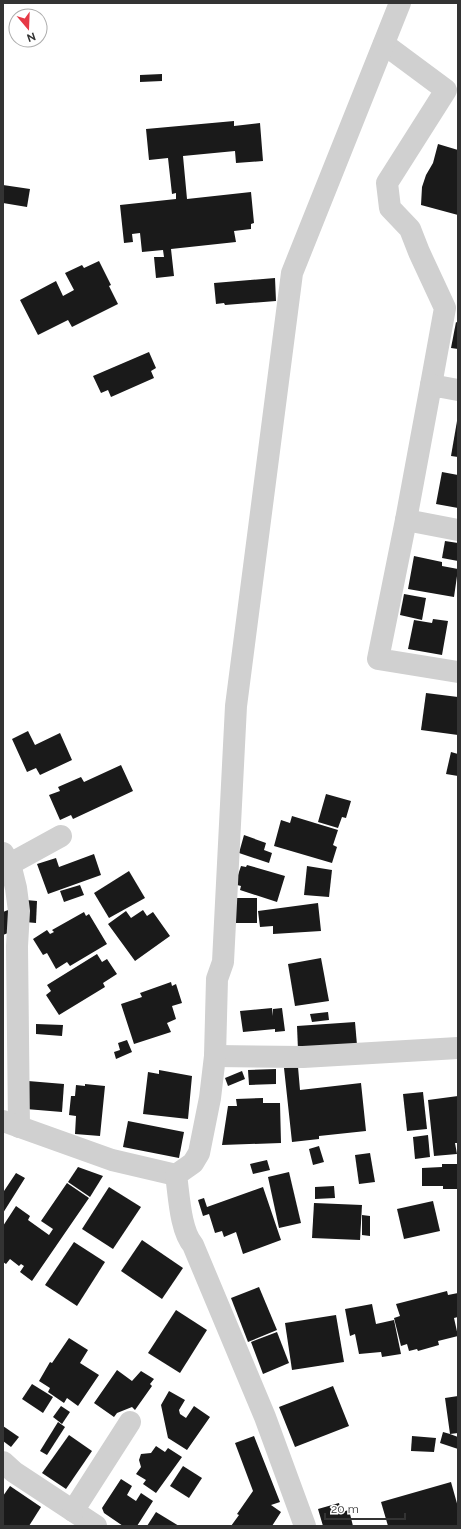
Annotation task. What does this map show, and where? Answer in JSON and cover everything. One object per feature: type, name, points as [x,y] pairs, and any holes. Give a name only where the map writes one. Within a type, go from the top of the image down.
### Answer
[{"type":"street","points":[[176,1175],[192,1163],[199,1153],[210,1098],[215,1056],[217,979],[223,962],[236,706],[292,273],[400,3]]},
{"type":"street","points":[[384,44],[446,90],[387,183],[390,208],[410,229],[418,252],[445,308],[406,520],[378,659],[458,672]]},
{"type":"street","points":[[431,385],[458,390]]},
{"type":"street","points":[[406,520],[458,530]]},
{"type":"street","points":[[61,836],[7,859],[16,888],[19,911],[11,1124],[112,1160],[176,1175]]},
{"type":"street","points":[[215,1056],[303,1058],[458,1048]]},
{"type":"street","points":[[176,1175],[184,1222],[189,1240],[193,1244],[265,1417],[299,1522]]},
{"type":"street","points":[[73,1511],[130,1422]]},
{"type":"street","points":[[3,1462],[14,1472],[96,1526]]},
{"type":"building","points":[[162,74],[162,81],[140,82],[140,75]]},
{"type":"building","points":[[234,121],[234,126],[260,123],[263,161],[236,163],[235,151],[183,156],[187,199],[251,192],[254,223],[251,224],[251,229],[234,231],[236,242],[171,249],[174,276],[156,278],[154,257],[164,257],[163,250],[142,252],[140,233],[132,234],[133,242],[124,243],[120,205],[176,199],[176,193],[172,194],[168,158],[149,160],[146,129]]},
{"type":"building","points":[[438,144],[458,150],[458,215],[421,205],[422,187],[426,175],[433,163]]},
{"type":"building","points":[[3,185],[30,189],[27,207],[3,203]]},
{"type":"building","points":[[99,261],[111,285],[109,286],[118,304],[72,327],[68,320],[38,335],[20,300],[56,281],[63,296],[74,290],[65,273],[82,265],[84,268]]},
{"type":"building","points":[[275,278],[276,301],[225,305],[224,303],[216,304],[214,283]]},
{"type":"building","points":[[456,322],[458,323],[458,349],[451,348]]},
{"type":"building","points":[[149,352],[156,368],[151,371],[154,378],[111,397],[108,390],[101,393],[93,376]]},
{"type":"building","points":[[458,421],[458,457],[451,456]]},
{"type":"building","points":[[442,472],[458,475],[458,508],[436,504]]},
{"type":"building","points":[[445,541],[458,543],[458,561],[442,558]]},
{"type":"building","points":[[414,556],[442,562],[442,566],[458,569],[454,597],[408,589]]},
{"type":"building","points":[[404,594],[426,598],[422,620],[400,615]]},
{"type":"building","points":[[433,619],[448,621],[442,655],[408,649],[414,620],[432,623]]},
{"type":"building","points":[[426,693],[458,697],[458,735],[421,730]]},
{"type":"building","points":[[28,731],[35,745],[60,733],[72,760],[40,775],[36,768],[27,772],[12,739]]},
{"type":"building","points":[[451,752],[458,754],[458,776],[446,774]]},
{"type":"building","points":[[121,765],[133,791],[73,819],[71,815],[60,820],[49,795],[60,791],[58,787],[81,777],[84,782]]},
{"type":"building","points":[[326,794],[351,801],[346,818],[342,817],[338,828],[318,822]]},
{"type":"building","points":[[292,816],[338,830],[333,845],[337,847],[332,863],[274,846],[281,820],[290,823]]},
{"type":"building","points":[[244,835],[266,843],[264,850],[272,853],[269,863],[239,853]]},
{"type":"building","points":[[94,854],[101,875],[48,894],[37,864],[56,858],[59,867]]},
{"type":"building","points":[[247,865],[285,876],[277,902],[240,890],[241,886],[237,885],[238,875],[241,866],[246,867]]},
{"type":"building","points":[[307,866],[332,870],[329,897],[304,895]]},
{"type":"building","points":[[129,871],[145,898],[109,918],[94,893]]},
{"type":"building","points":[[80,885],[84,895],[64,902],[60,891]]},
{"type":"building","points":[[236,898],[257,898],[257,923],[236,923]]},
{"type":"building","points":[[26,900],[37,901],[36,923],[25,922]]},
{"type":"building","points":[[318,903],[321,931],[273,934],[273,926],[260,927],[258,911]]},
{"type":"building","points":[[8,910],[8,933],[3,935],[3,912]]},
{"type":"building","points":[[143,910],[147,916],[153,912],[170,936],[135,961],[108,924],[126,911],[131,918]]},
{"type":"building","points":[[84,912],[86,916],[89,914],[107,944],[70,966],[67,962],[56,969],[47,953],[43,955],[33,939],[47,930],[50,934],[54,932],[52,930]]},
{"type":"building","points":[[97,954],[102,962],[107,959],[117,974],[103,983],[105,987],[59,1015],[46,995],[51,991],[47,985]]},
{"type":"building","points":[[321,958],[329,1001],[295,1006],[288,964]]},
{"type":"building","points":[[171,982],[172,986],[176,984],[182,1003],[172,1006],[176,1019],[167,1023],[171,1032],[134,1044],[121,1004],[142,997],[140,993]]},
{"type":"building","points":[[272,1008],[273,1016],[273,1009],[282,1008],[285,1031],[275,1032],[275,1029],[243,1032],[240,1011]]},
{"type":"building","points":[[328,1012],[329,1020],[312,1022],[310,1014]]},
{"type":"building","points":[[355,1022],[357,1045],[298,1050],[297,1026]]},
{"type":"building","points":[[36,1024],[63,1025],[62,1036],[36,1034]]},
{"type":"building","points":[[127,1040],[132,1052],[116,1059],[114,1052],[120,1050],[118,1043]]},
{"type":"building","points":[[298,1067],[300,1090],[361,1083],[366,1131],[319,1136],[319,1139],[292,1142],[284,1068]]},
{"type":"building","points":[[276,1069],[276,1084],[249,1085],[248,1070]]},
{"type":"building","points":[[159,1070],[192,1076],[188,1119],[143,1114],[148,1072],[159,1074]]},
{"type":"building","points":[[242,1071],[245,1079],[228,1086],[225,1078]]},
{"type":"building","points":[[28,1081],[64,1084],[62,1112],[26,1109]]},
{"type":"building","points":[[85,1084],[105,1086],[100,1136],[75,1134],[76,1116],[69,1115],[71,1096],[75,1096],[76,1085],[85,1086]]},
{"type":"building","points":[[423,1092],[427,1129],[407,1131],[403,1094]]},
{"type":"building","points":[[458,1096],[458,1143],[455,1143],[457,1154],[434,1156],[428,1100]]},
{"type":"building","points":[[263,1098],[263,1103],[280,1103],[281,1143],[222,1145],[228,1106],[237,1106],[236,1099]]},
{"type":"building","points":[[128,1121],[184,1132],[179,1158],[123,1147]]},
{"type":"building","points":[[428,1135],[430,1157],[415,1159],[413,1137]]},
{"type":"building","points":[[319,1146],[324,1162],[313,1165],[309,1149]]},
{"type":"building","points":[[370,1153],[375,1182],[359,1184],[355,1155]]},
{"type":"building","points":[[267,1160],[270,1170],[253,1174],[250,1164]]},
{"type":"building","points":[[442,1164],[458,1164],[458,1189],[443,1189],[443,1186],[422,1186],[422,1168],[442,1167]]},
{"type":"building","points":[[78,1167],[103,1176],[90,1197],[68,1182]]},
{"type":"building","points":[[289,1172],[301,1223],[279,1228],[268,1177]]},
{"type":"building","points":[[16,1173],[25,1178],[3,1213],[3,1190],[4,1191]]},
{"type":"building","points":[[67,1183],[89,1198],[32,1281],[20,1272],[24,1266],[21,1264],[19,1266],[10,1259],[6,1264],[3,1262],[3,1226],[16,1206],[30,1216],[28,1220],[49,1235],[53,1229],[41,1221]]},
{"type":"building","points":[[334,1186],[335,1198],[315,1199],[315,1187]]},
{"type":"building","points":[[109,1187],[141,1207],[113,1249],[82,1229]]},
{"type":"building","points":[[263,1187],[281,1240],[243,1254],[236,1232],[224,1237],[222,1231],[215,1233],[209,1214],[203,1216],[198,1200],[204,1198],[207,1207]]},
{"type":"building","points":[[433,1201],[440,1231],[404,1239],[397,1209]]},
{"type":"building","points":[[314,1203],[362,1205],[360,1240],[312,1238]]},
{"type":"building","points":[[362,1215],[370,1216],[370,1236],[362,1235]]},
{"type":"building","points":[[142,1240],[183,1268],[162,1299],[121,1271]]},
{"type":"building","points":[[74,1242],[105,1262],[77,1306],[45,1285]]},
{"type":"building","points":[[259,1287],[277,1330],[248,1342],[231,1298]]},
{"type":"building","points":[[447,1291],[448,1295],[458,1293],[458,1317],[454,1318],[458,1336],[438,1341],[439,1345],[418,1351],[417,1349],[409,1351],[407,1344],[401,1346],[394,1318],[400,1316],[396,1304]]},
{"type":"building","points":[[372,1304],[376,1324],[394,1320],[401,1354],[382,1357],[381,1352],[359,1354],[355,1334],[350,1336],[345,1309]]},
{"type":"building","points":[[176,1310],[207,1330],[180,1373],[148,1353]]},
{"type":"building","points":[[336,1315],[344,1362],[292,1370],[285,1323]]},
{"type":"building","points":[[277,1332],[289,1363],[263,1374],[251,1342]]},
{"type":"building","points":[[69,1338],[88,1350],[80,1363],[99,1375],[78,1406],[67,1398],[64,1403],[48,1392],[50,1388],[39,1381],[50,1362],[52,1363]]},
{"type":"building","points":[[117,1370],[132,1381],[141,1371],[154,1379],[150,1384],[152,1386],[135,1410],[132,1407],[117,1413],[114,1417],[94,1403]]},
{"type":"building","points":[[32,1384],[53,1397],[43,1413],[22,1399]]},
{"type":"building","points":[[333,1386],[349,1426],[295,1447],[279,1407]]},
{"type":"building","points":[[169,1391],[185,1400],[179,1410],[180,1414],[186,1418],[194,1406],[210,1417],[187,1450],[168,1438],[161,1405]]},
{"type":"building","points":[[458,1396],[458,1433],[450,1434],[445,1398]]},
{"type":"building","points":[[61,1406],[70,1412],[62,1424],[53,1417]]},
{"type":"building","points":[[58,1422],[65,1427],[47,1455],[40,1451]]},
{"type":"building","points":[[3,1426],[19,1437],[11,1447],[3,1441]]},
{"type":"building","points":[[443,1432],[458,1437],[458,1449],[440,1443]]},
{"type":"building","points":[[69,1435],[92,1451],[66,1489],[42,1473]]},
{"type":"building","points":[[254,1436],[280,1502],[271,1505],[281,1512],[272,1526],[231,1526],[239,1515],[237,1514],[253,1491],[235,1443]]},
{"type":"building","points":[[412,1436],[436,1438],[434,1452],[411,1451]]},
{"type":"building","points":[[156,1446],[165,1452],[168,1448],[182,1457],[156,1493],[143,1484],[146,1480],[136,1474],[141,1467],[139,1460],[141,1454],[151,1453]]},
{"type":"building","points":[[183,1466],[202,1478],[189,1498],[170,1486]]},
{"type":"building","points":[[121,1479],[132,1486],[127,1495],[136,1501],[141,1493],[153,1501],[137,1526],[123,1526],[104,1513],[102,1508]]},
{"type":"building","points":[[451,1482],[458,1507],[458,1526],[388,1526],[381,1502]]},
{"type":"building","points":[[10,1486],[41,1507],[29,1526],[3,1526],[3,1496]]},
{"type":"building","points":[[339,1503],[341,1512],[349,1510],[353,1526],[323,1526],[318,1509]]},
{"type":"building","points":[[156,1512],[179,1526],[147,1526]]}]
